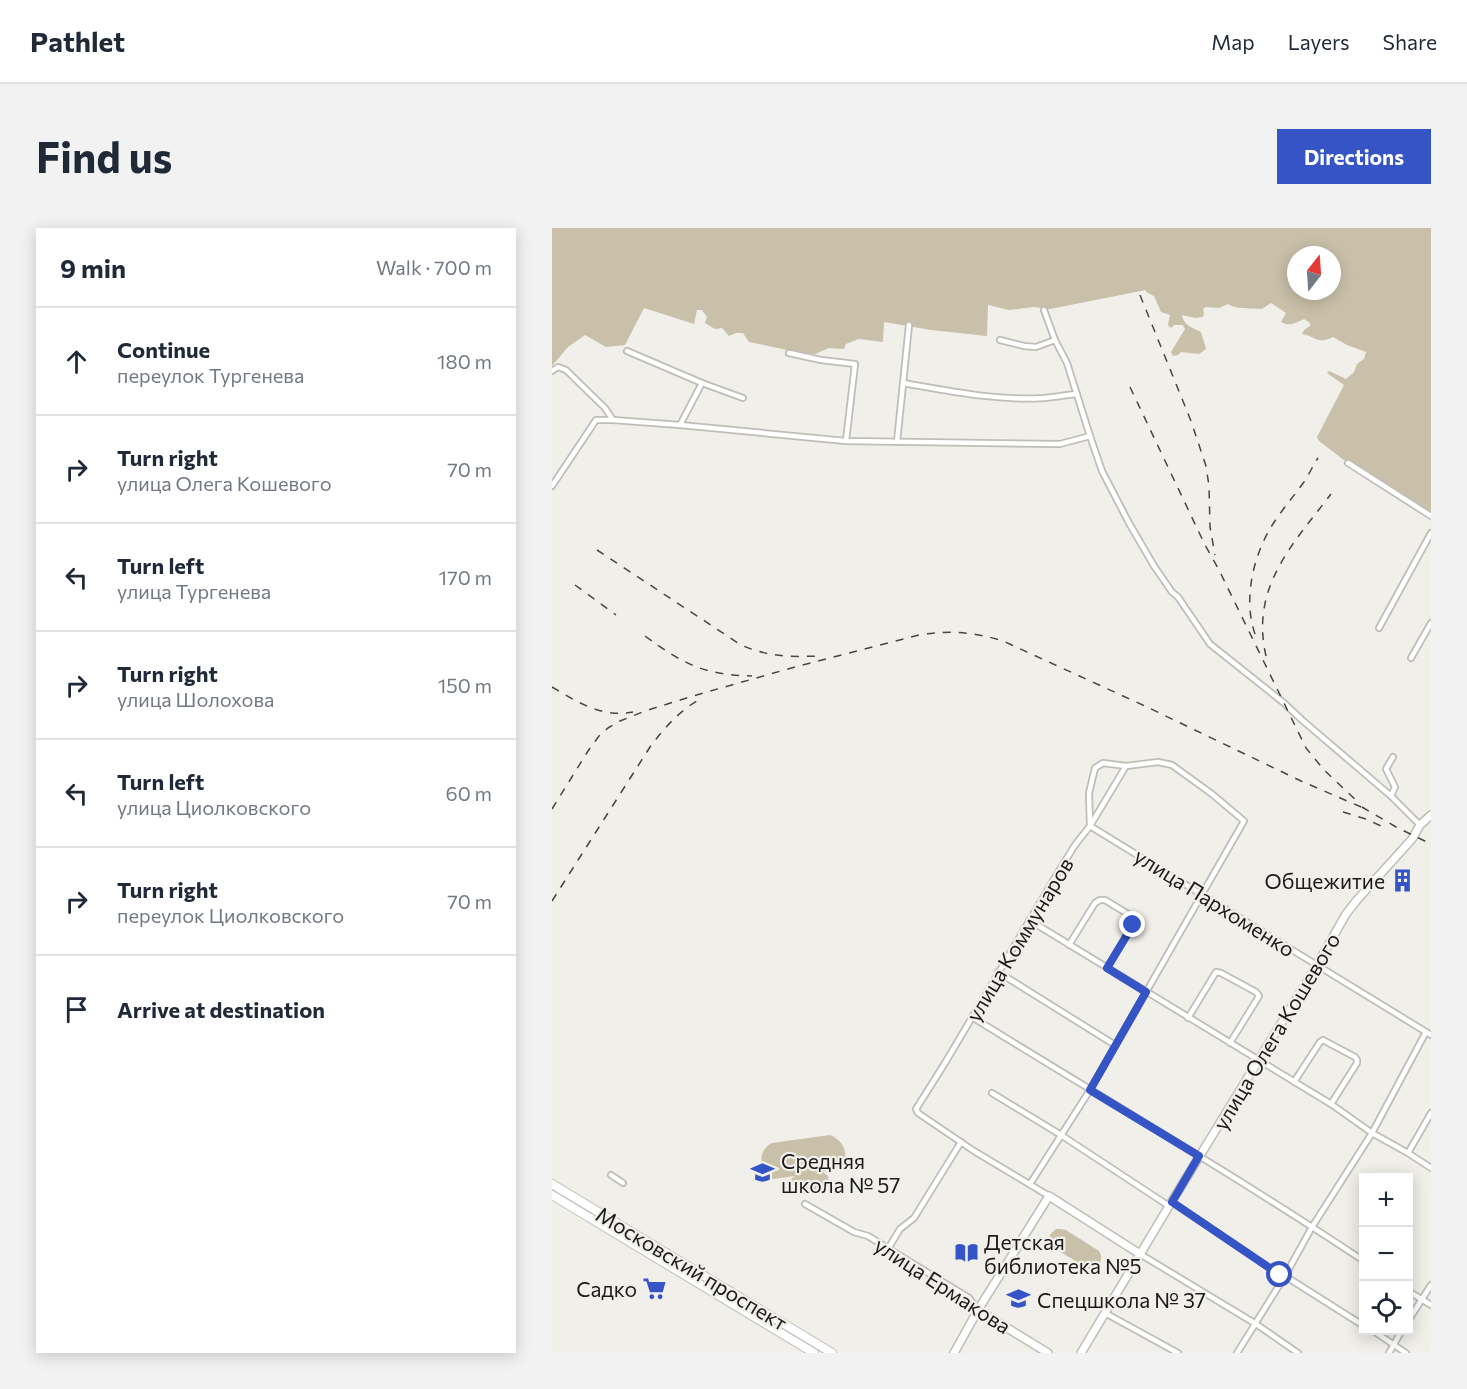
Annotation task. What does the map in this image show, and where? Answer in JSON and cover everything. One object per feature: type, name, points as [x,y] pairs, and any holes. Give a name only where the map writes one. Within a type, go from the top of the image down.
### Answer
[{"type":"main road","name":"Московский проспект","points":[[552,1184],[831,1353]]},
{"type":"main road","name":"Московский проспект","points":[[552,1195],[814,1353]]},
{"type":"main road","points":[[580,1212],[585,1204]]},
{"type":"street","points":[[1044,310],[1055,340],[1067,363],[1102,471],[1129,523],[1172,592],[1178,597],[1210,644],[1391,796],[1420,825]]},
{"type":"street","points":[[897,442],[909,325]]},
{"type":"street","points":[[1000,340],[1024,346],[1036,346],[1055,340]]},
{"type":"street","points":[[627,351],[743,398]]},
{"type":"street","points":[[789,353],[855,364],[846,441]]},
{"type":"street","points":[[552,371],[558,367],[566,370],[605,408],[613,420]]},
{"type":"street","points":[[680,425],[702,383]]},
{"type":"street","points":[[903,383],[1007,397],[1044,398],[1077,394]]},
{"type":"street","points":[[552,486],[596,420],[680,425],[846,441],[1060,444],[1090,436]]},
{"type":"street","points":[[1348,463],[1431,516]]},
{"type":"street","points":[[1379,628],[1431,533]]},
{"type":"street","points":[[1411,658],[1431,623]]},
{"type":"street","points":[[1391,796],[1395,787],[1386,769],[1393,757]]},
{"type":"street","points":[[1030,1184],[1090,1090],[1244,821],[1172,765],[1158,762],[1126,766],[1103,763],[1095,768],[1089,793],[1090,826]]},
{"type":"street","name":"улица Коммунаров","points":[[961,1142],[918,1113],[916,1108],[1075,845],[1090,826],[1126,766]]},
{"type":"street","name":"улица Олега Кошевого","points":[[1081,1353],[1346,914],[1431,814]]},
{"type":"street","name":"улица Пархоменко","points":[[1090,826],[1428,1033]]},
{"type":"street","points":[[1069,945],[1095,903],[1105,900],[1133,917],[1134,921],[1107,968]]},
{"type":"street","points":[[1029,920],[1331,1104],[1372,1133],[1431,1168]]},
{"type":"street","points":[[998,972],[1115,1045]]},
{"type":"street","points":[[1188,1018],[1216,972],[1256,992],[1259,996],[1257,1001],[1230,1043]]},
{"type":"street","points":[[972,1017],[1199,1156],[1359,1258]]},
{"type":"street","points":[[1238,1353],[1312,1227],[1372,1133],[1428,1033]]},
{"type":"street","points":[[1294,1082],[1323,1040],[1355,1057],[1357,1063],[1331,1104]]},
{"type":"street","points":[[992,1093],[1359,1323]]},
{"type":"street","points":[[1408,1153],[1431,1113]]},
{"type":"street","points":[[888,1249],[900,1229],[914,1218],[961,1142],[1256,1324],[1298,1353]]},
{"type":"street","points":[[611,1175],[622,1183]]},
{"type":"street","points":[[954,1353],[1049,1196]]},
{"type":"street","name":"улица Ермакова","points":[[805,1204],[854,1232],[868,1236],[969,1298],[978,1310],[1048,1353]]},
{"type":"street","points":[[1413,1314],[1431,1285]]},
{"type":"street","points":[[1413,1294],[1431,1305]]},
{"type":"street","points":[[1104,1313],[1178,1353]]},
{"type":"street","points":[[1380,1335],[1406,1353]]},
{"type":"street","points":[[1389,1353],[1399,1335]]},
{"type":"shaded area","points":[[552,228],[1431,228],[1431,512],[1383,487],[1319,441],[1317,437],[1344,385],[1327,373],[1329,371],[1346,379],[1354,372],[1357,364],[1364,359],[1366,352],[1333,337],[1320,340],[1302,334],[1310,323],[1304,319],[1290,324],[1281,322],[1286,313],[1271,303],[1262,309],[1240,308],[1228,304],[1219,308],[1206,307],[1203,309],[1203,317],[1182,315],[1186,324],[1201,332],[1206,349],[1199,354],[1181,352],[1173,356],[1171,352],[1185,329],[1183,325],[1174,325],[1171,328],[1168,325],[1170,315],[1161,312],[1154,296],[1146,290],[1050,309],[1034,307],[1009,310],[988,305],[987,336],[884,322],[883,342],[859,339],[846,344],[844,349],[829,348],[815,354],[749,342],[743,333],[729,336],[722,328],[715,329],[705,323],[707,317],[702,310],[697,310],[694,324],[644,308],[625,345],[606,347],[585,335],[568,347],[552,366]]},
{"type":"shaded area","points":[[830,1135],[840,1142],[845,1157],[839,1166],[823,1172],[828,1176],[829,1184],[826,1189],[796,1194],[789,1186],[795,1176],[773,1179],[768,1178],[765,1174],[762,1154],[772,1143]]},
{"type":"shaded area","points":[[1056,1229],[1066,1230],[1099,1251],[1100,1263],[1093,1269],[1089,1269],[1052,1247],[1049,1237]]},
{"type":"railway","points":[[1140,295],[1191,421],[1206,466],[1210,527],[1215,555]]},
{"type":"railway","points":[[1130,387],[1205,545],[1306,748],[1324,770],[1359,803]]},
{"type":"railway","points":[[1255,634],[1250,593],[1259,552],[1271,527],[1304,482],[1318,458]]},
{"type":"railway","points":[[1266,656],[1263,631],[1264,609],[1278,568],[1331,494]]},
{"type":"railway","points":[[597,550],[741,645],[779,655],[819,656]]},
{"type":"railway","points":[[575,585],[616,615]]},
{"type":"railway","points":[[552,809],[599,736],[620,721],[693,696],[795,667],[919,635],[951,632],[1003,641],[1301,781],[1368,810]]},
{"type":"railway","points":[[645,636],[671,654],[695,666],[720,673],[752,676]]},
{"type":"railway","points":[[552,687],[600,711],[633,712]]},
{"type":"railway","points":[[552,901],[650,747],[673,720],[702,698]]},
{"type":"railway","points":[[1362,807],[1431,844]]},
{"type":"railway","points":[[1343,812],[1381,826]]},
{"type":"place","name":"Общежитие","points":[[1403,880]]},
{"type":"place","name":"Средняя школа № 57","points":[[763,1172]]},
{"type":"place","name":"Детская библиотека №5","points":[[966,1253]]},
{"type":"place","name":"Садко","points":[[655,1288]]},
{"type":"place","name":"Спецшкола № 37","points":[[1019,1299]]},
{"type":"route","points":[[1133,925],[1107,968],[1146,992],[1090,1090],[1199,1156],[1172,1202],[1280,1275]]}]
